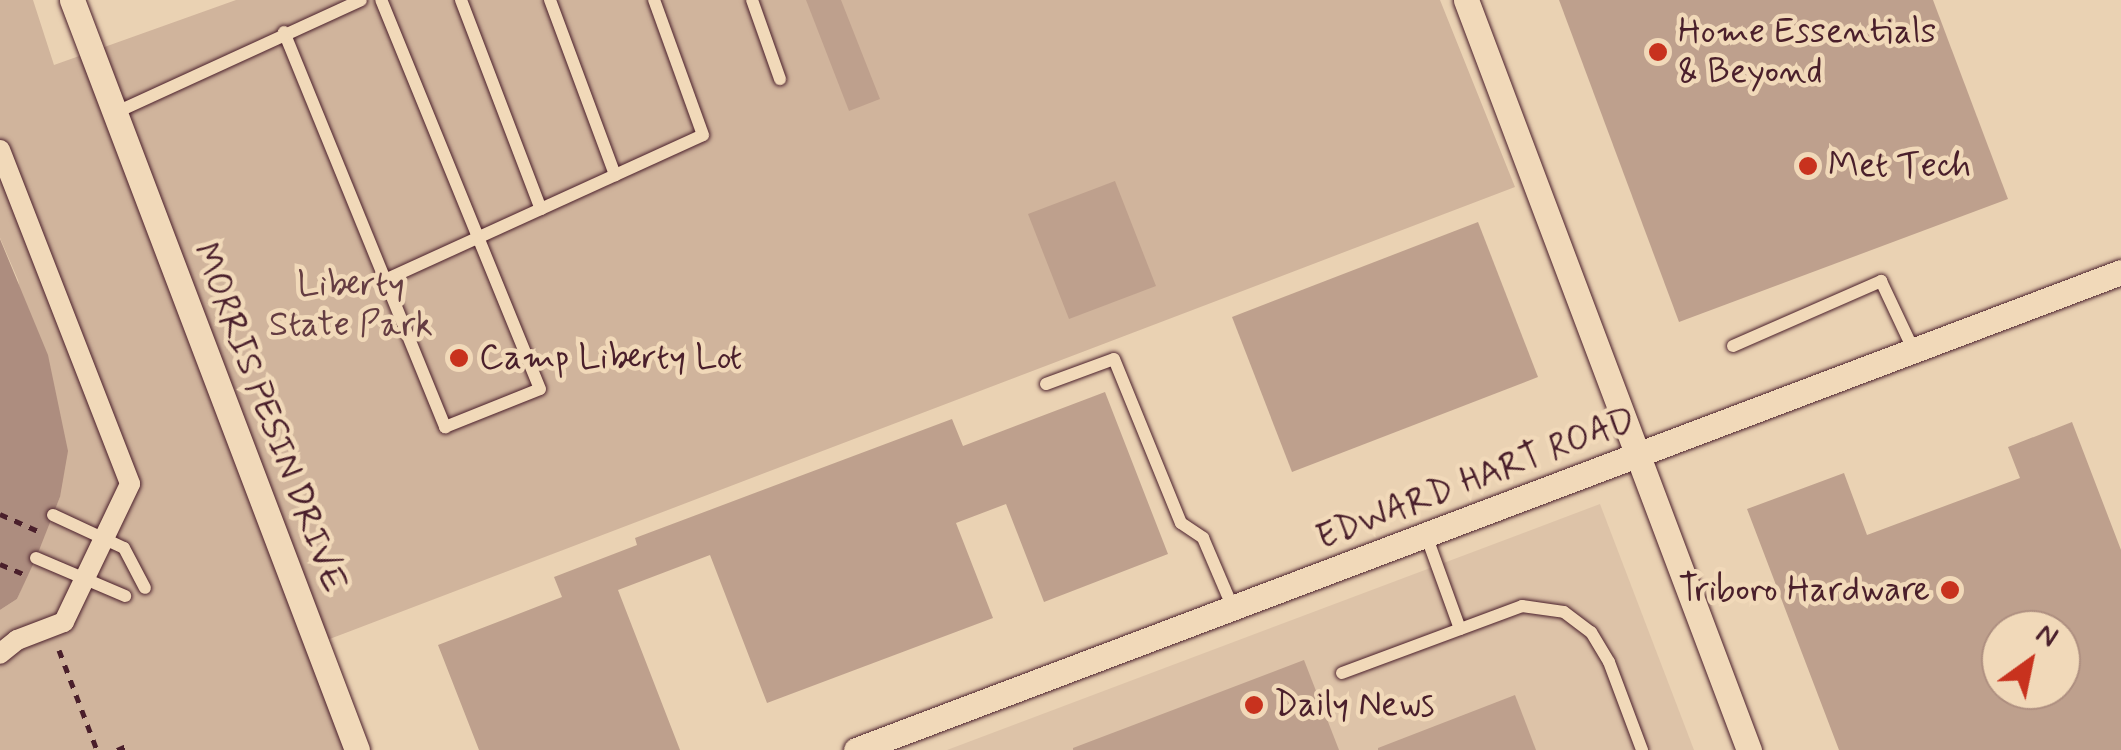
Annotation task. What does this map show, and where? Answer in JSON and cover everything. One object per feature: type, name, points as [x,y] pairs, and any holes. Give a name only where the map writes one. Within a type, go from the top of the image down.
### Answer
[{"type":"street","name":"MORRIS PESIN DRIVE","points":[[73,0],[93,64],[118,111],[357,750]]},
{"type":"street","points":[[1466,0],[1749,750]]},
{"type":"street","points":[[0,150],[130,484],[64,622],[0,654]]},
{"type":"street","name":"EDWARD HART ROAD","points":[[856,750],[2121,272]]},
{"type":"lane","points":[[118,111],[217,71],[284,32],[361,0]]},
{"type":"lane","points":[[284,32],[444,427],[540,389],[381,0]]},
{"type":"lane","points":[[461,0],[541,209]]},
{"type":"lane","points":[[550,0],[615,175]]},
{"type":"lane","points":[[385,280],[704,135],[654,0]]},
{"type":"lane","points":[[752,0],[780,79]]},
{"type":"lane","points":[[1733,346],[1881,282],[1914,350]]},
{"type":"lane","points":[[1046,384],[1114,360],[1180,523],[1203,538],[1232,608]]},
{"type":"lane","points":[[53,515],[124,548],[145,588]]},
{"type":"lane","points":[[1426,535],[1460,629]]},
{"type":"lane","points":[[36,558],[125,596]]},
{"type":"lane","points":[[1342,673],[1522,606],[1564,612],[1592,632],[1610,662],[1642,750]]},
{"type":"path","points":[[50,627],[97,750]]},
{"type":"path","points":[[116,750],[129,745]]},
{"type":"shaded area","points":[[0,239],[48,355],[68,451],[60,497],[36,558],[17,599],[0,610]]},
{"type":"shaded area","points":[[1600,504],[1694,750],[947,750]]},
{"type":"green space","name":"Liberty State Park","points":[[0,0],[33,0],[54,65],[236,0],[1440,0],[1515,187],[306,648],[344,750],[0,750],[0,610],[17,599],[60,497],[18,280],[0,238]]},
{"type":"building","points":[[806,0],[841,0],[880,99],[849,111]]},
{"type":"building","name":"Met Tech","points":[[1559,0],[1933,0],[2008,199],[1679,322]]},
{"type":"building","points":[[1115,181],[1156,286],[1069,319],[1028,214]]},
{"type":"building","points":[[1478,222],[1538,377],[1292,472],[1232,317]]},
{"type":"building","points":[[1105,392],[1168,554],[1044,602],[1006,504],[956,523],[993,618],[767,703],[710,555],[618,590],[680,750],[479,750],[438,645],[562,597],[554,577],[637,545],[635,538],[952,419],[963,446]]},
{"type":"building","name":"Triboro Hardware","points":[[2072,422],[2121,550],[2121,750],[1839,750],[1747,509],[1844,473],[1867,535],[2020,478],[2008,447]]},
{"type":"building","name":"Daily News","points":[[1304,660],[1339,750],[1073,750],[1073,748]]},
{"type":"building","name":"Daily News","points":[[1515,695],[1536,750],[1378,750],[1378,748]]},
{"type":"place","name":"Home Essentials & Beyond","points":[[1658,52]]},
{"type":"place","name":"Met Tech","points":[[1808,166]]},
{"type":"place","name":"Camp Liberty Lot","points":[[459,358]]},
{"type":"place","name":"Triboro Hardware","points":[[1950,590]]},
{"type":"place","name":"Daily News","points":[[1254,705]]}]
